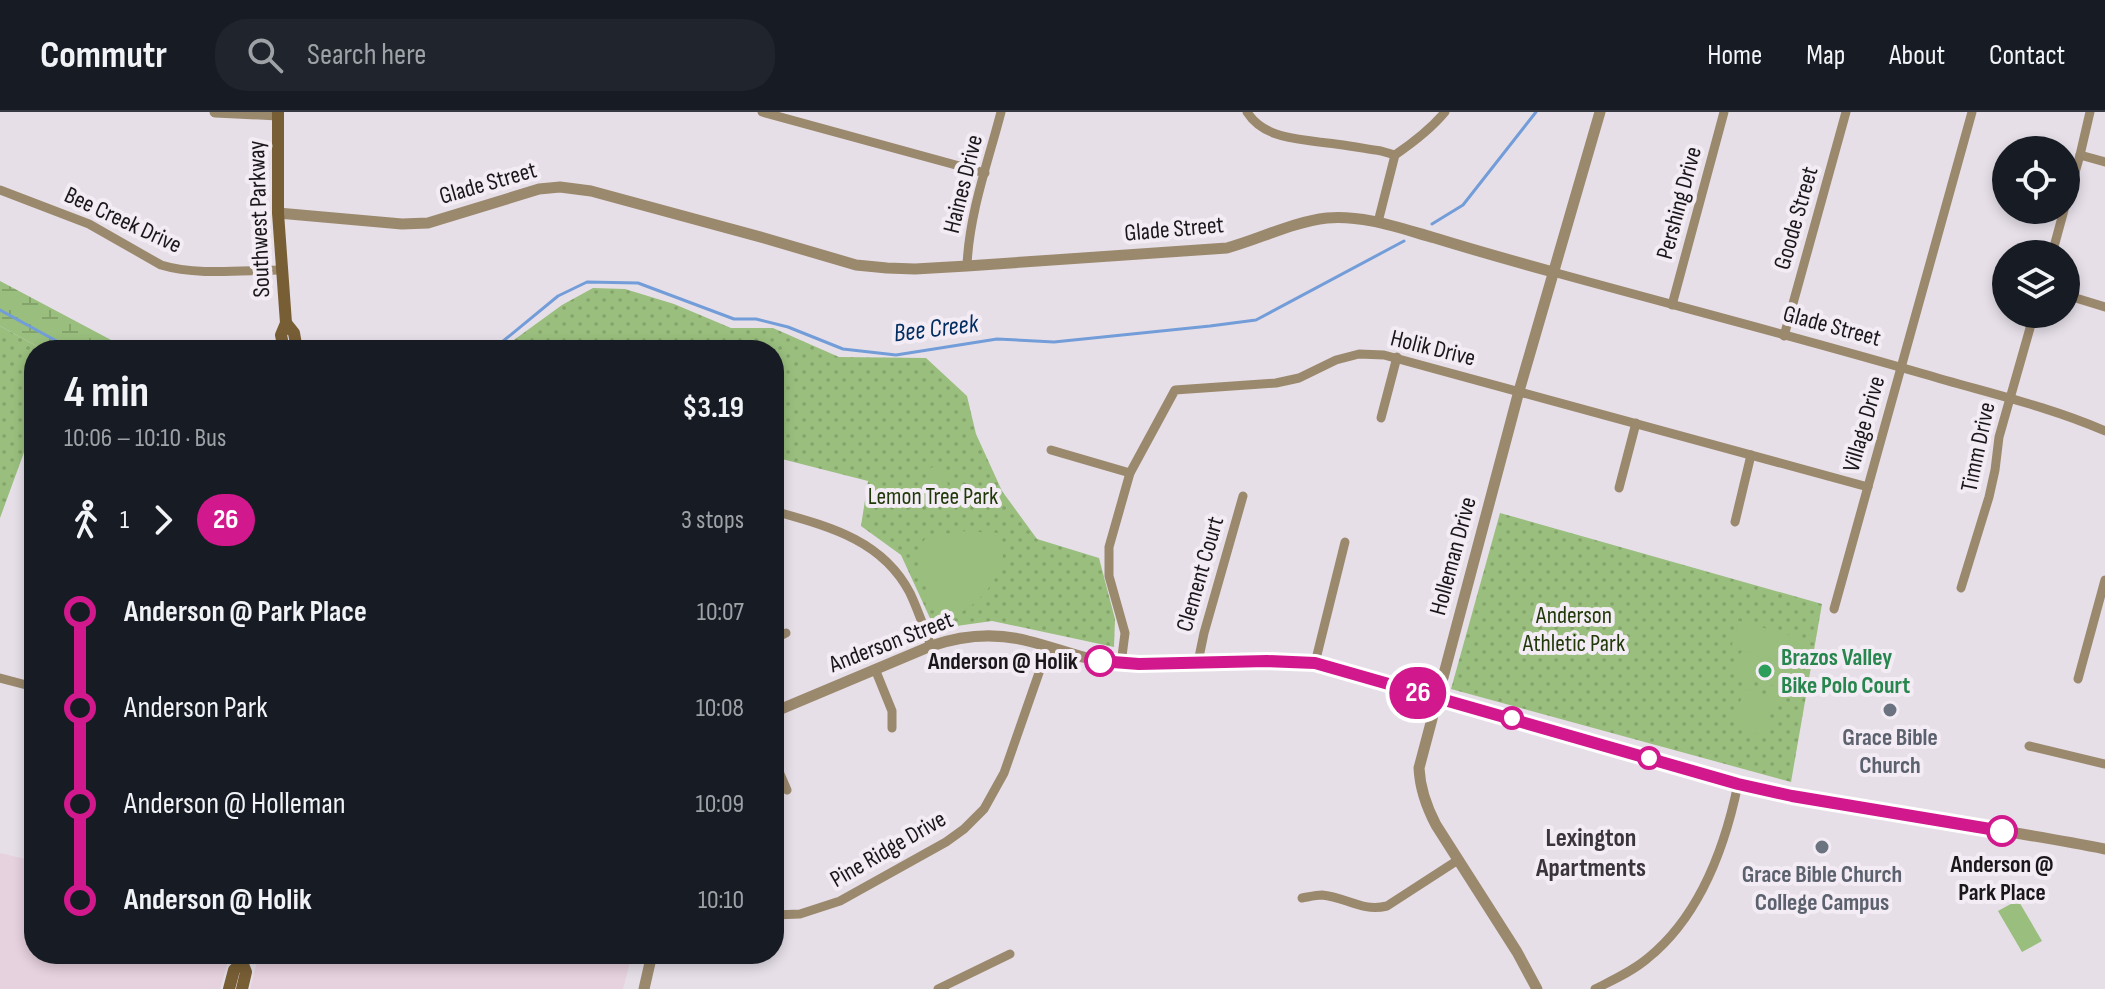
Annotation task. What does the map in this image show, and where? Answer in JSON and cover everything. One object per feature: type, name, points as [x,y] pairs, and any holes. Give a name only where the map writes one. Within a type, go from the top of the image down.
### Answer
[{"type":"main road","name":"Southwest Parkway","points":[[278,114],[278,213],[286,323],[282,340]]},
{"type":"main road","name":"Southwest Parkway","points":[[286,323],[295,340]]},
{"type":"main road","points":[[229,989],[234,970],[239,964]]},
{"type":"main road","points":[[242,989],[245,964]]},
{"type":"street","points":[[215,112],[278,114]]},
{"type":"street","points":[[762,112],[985,173]]},
{"type":"street","name":"Haines Drive","points":[[967,266],[968,243],[1001,112]]},
{"type":"street","points":[[1247,112],[1261,127],[1282,136],[1395,155]]},
{"type":"street","points":[[1378,222],[1395,155],[1445,112]]},
{"type":"street","name":"Holleman Drive","points":[[1537,989],[1426,807],[1419,785],[1419,768],[1519,391],[1600,112]]},
{"type":"street","name":"Pershing Drive","points":[[1672,305],[1724,112]]},
{"type":"street","name":"Goode Street","points":[[1784,336],[1846,112]]},
{"type":"street","name":"Village Drive","points":[[1834,609],[1972,112]]},
{"type":"street","points":[[2090,112],[2080,155],[2105,162]]},
{"type":"street","name":"Glade Street","points":[[278,213],[402,224],[428,223],[539,189],[560,187],[591,191],[856,265],[915,269],[1227,248],[1300,224],[1329,218],[1362,219],[1901,367],[2105,431]]},
{"type":"street","name":"Bee Creek Drive","points":[[0,190],[89,224],[161,265],[191,271],[281,270]]},
{"type":"street","points":[[2080,299],[2105,307]]},
{"type":"street","name":"Timm Drive","points":[[1961,588],[1989,497],[1999,437],[2030,328]]},
{"type":"street","name":"Holik Drive","points":[[1121,664],[1125,633],[1107,558],[1130,473],[1175,390],[1288,381],[1336,360],[1359,354],[1397,357],[1868,487]]},
{"type":"street","points":[[1381,418],[1397,357]]},
{"type":"street","points":[[1619,488],[1636,423]]},
{"type":"street","points":[[1051,450],[1130,473]]},
{"type":"street","points":[[1735,522],[1751,455]]},
{"type":"street","name":"Clement Court","points":[[1198,662],[1243,496]]},
{"type":"street","points":[[784,514],[829,526],[853,537],[885,561],[910,593],[931,646]]},
{"type":"street","points":[[1315,663],[1345,542]]},
{"type":"street","points":[[2078,679],[2105,580]]},
{"type":"street","name":"Anderson Street","points":[[784,708],[953,638],[988,635],[1028,641],[1087,659],[1121,664],[1315,663],[1738,784],[2105,849]]},
{"type":"street","name":"Pine Ridge Drive","points":[[784,915],[800,914],[840,901],[946,842],[977,817],[1004,773],[1048,647]]},
{"type":"street","points":[[875,669],[892,711],[892,728]]},
{"type":"street","points":[[0,678],[24,684]]},
{"type":"street","points":[[2029,746],[2105,764]]},
{"type":"street","points":[[784,783],[787,790]]},
{"type":"street","points":[[1595,989],[1646,960],[1679,926],[1697,900],[1714,864],[1738,784]]},
{"type":"street","points":[[1302,898],[1321,895],[1367,908],[1387,906],[1458,860]]},
{"type":"street","points":[[938,989],[1010,954]]},
{"type":"street","points":[[644,989],[650,964]]},
{"type":"shaded area","points":[[0,853],[24,859],[24,964],[227,964],[220,989],[0,989]]},
{"type":"shaded area","points":[[256,964],[629,964],[623,989],[250,989]]},
{"type":"green space","points":[[0,281],[111,340],[26,340],[0,326]]},
{"type":"green space","name":"Lemon Tree Park","points":[[593,288],[625,289],[674,304],[731,328],[773,328],[839,357],[926,358],[967,396],[976,434],[1002,491],[1037,539],[1099,558],[1115,619],[1114,647],[992,621],[935,629],[901,555],[861,526],[868,481],[784,460],[784,340],[514,340],[562,305]]},
{"type":"green space","points":[[0,326],[26,340],[24,452],[0,518]]},
{"type":"green space","points":[[943,465],[948,486],[930,490],[925,469]]},
{"type":"green space","name":"Anderson Athletic Park","points":[[1500,513],[1822,604],[1791,782],[1451,689]]},
{"type":"green space","points":[[958,531],[1002,533],[1002,561],[995,578],[978,600],[960,612],[938,619],[921,570],[920,546],[925,539]]},
{"type":"green space","points":[[1739,621],[1804,639],[1797,664],[1731,648]]},
{"type":"green space","name":"Brazos Valley Bike Polo Court","points":[[1741,652],[1796,666],[1790,690],[1734,676]]},
{"type":"green space","points":[[1744,689],[1775,698],[1763,736],[1733,727]]},
{"type":"green space","points":[[2018,900],[2042,941],[2022,952],[1998,911]]},
{"type":"waterway","name":"Bee Creek","points":[[1432,224],[1463,205],[1536,112]]},
{"type":"waterway","name":"Bee Creek","points":[[504,340],[558,296],[587,282],[638,283],[734,319],[756,319],[788,327],[843,349],[896,355],[997,339],[1054,342],[1210,326],[1256,320],[1404,241]]},
{"type":"waterway","name":"Bee Creek","points":[[0,310],[55,340]]},
{"type":"bus line","name":"26","points":[[1100,661],[1121,664],[1315,663],[1738,784],[2002,831]]},
{"type":"place","name":"Anderson @ Holik","points":[[1100,661]]},
{"type":"place","name":"Brazos Valley Bike Polo Court","points":[[1765,671]]},
{"type":"place","name":"Grace Bible Church","points":[[1890,710]]},
{"type":"place","name":"Anderson @ Park Place","points":[[2002,831]]},
{"type":"place","name":"Grace Bible Church College Campus","points":[[1822,847]]},
{"type":"district","name":"Lexington Apartments","points":[[1591,853]]}]
